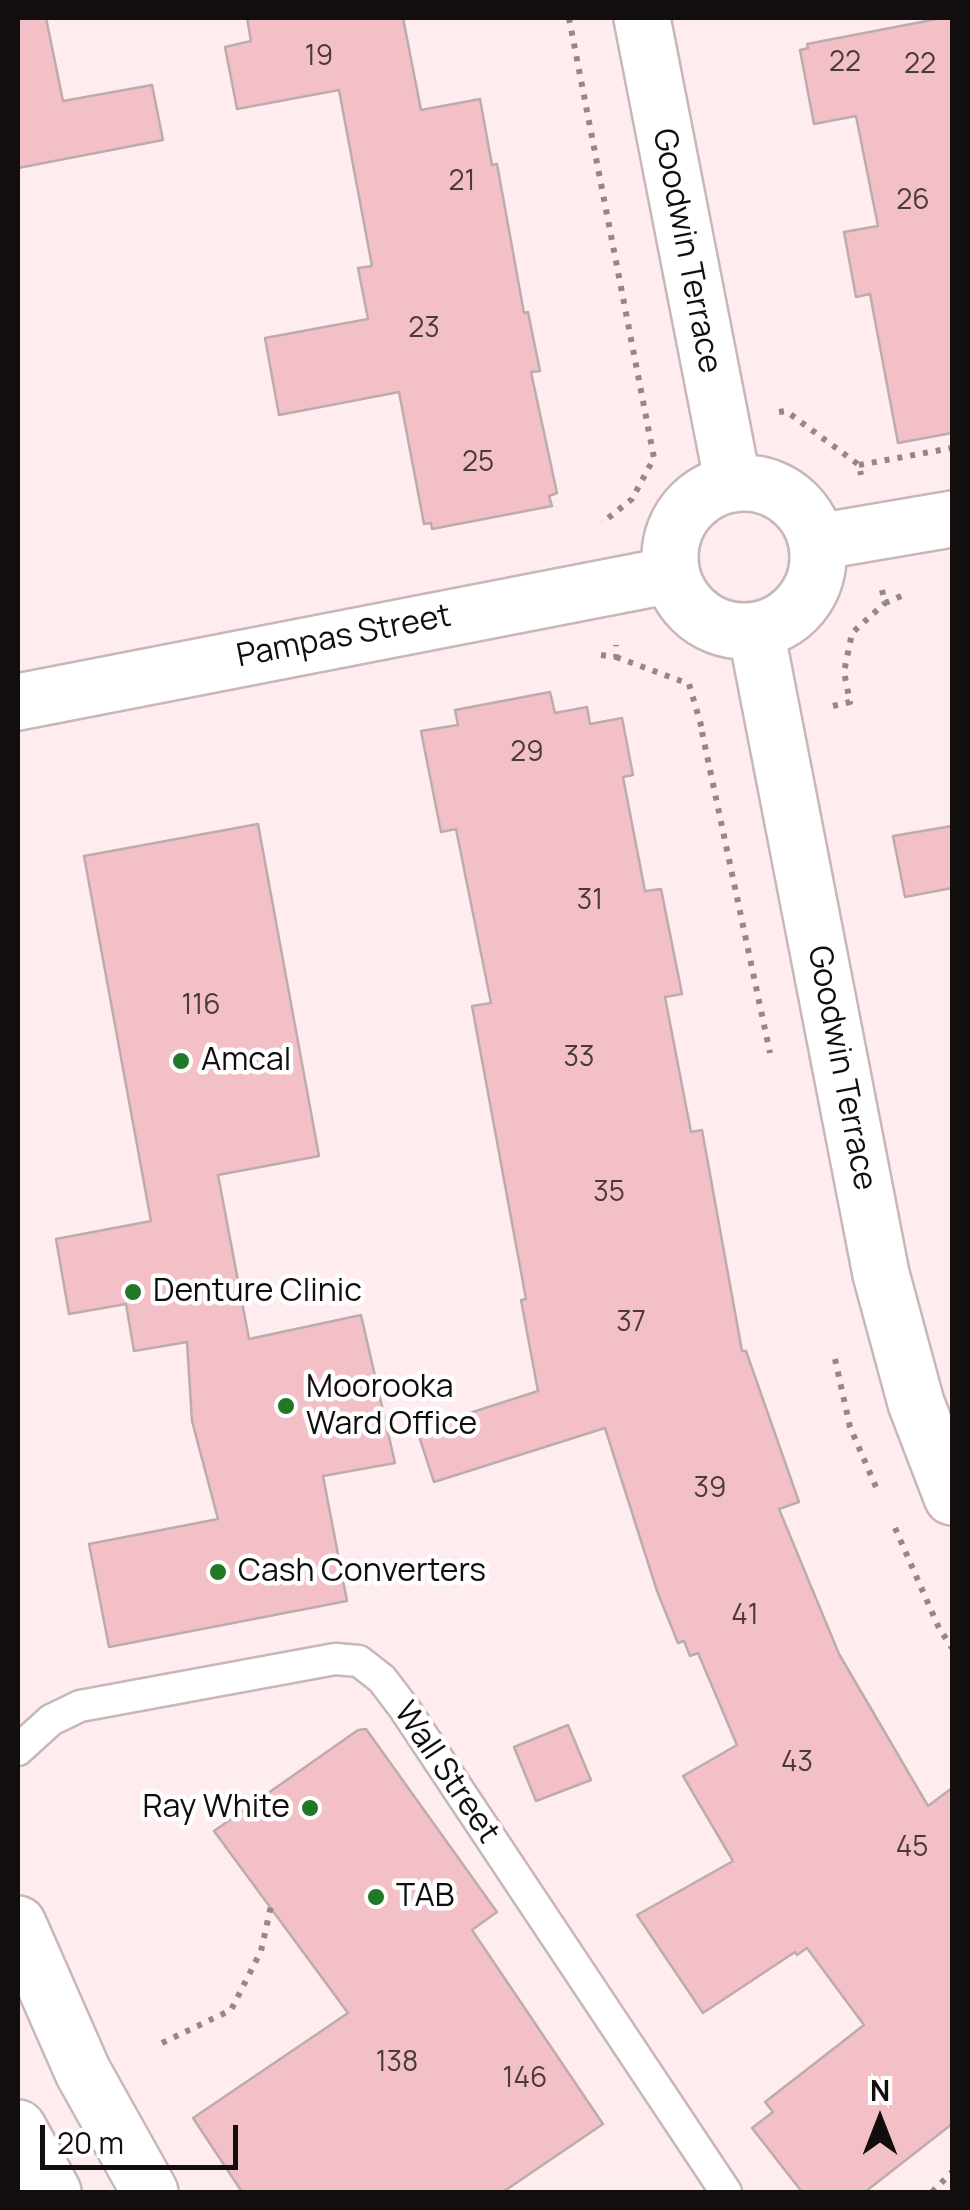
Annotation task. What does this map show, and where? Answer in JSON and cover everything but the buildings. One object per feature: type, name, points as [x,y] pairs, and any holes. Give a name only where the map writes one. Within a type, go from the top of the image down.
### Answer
[{"type":"main road","name":"Goodwin Terrace","points":[[642,18],[733,484]]},
{"type":"main road","points":[[733,484],[755,484],[776,490],[796,503],[818,542],[812,590],[798,609],[778,623],[756,631],[712,626],[693,614],[670,575],[668,550],[689,505],[708,491],[733,484]]},
{"type":"main road","points":[[818,542],[952,519]]},
{"type":"main road","name":"Pampas Street","points":[[18,702],[670,575]]},
{"type":"main road","name":"Goodwin Terrace","points":[[756,631],[881,1274],[916,1403],[952,1497]]},
{"type":"main road","points":[[18,1924],[83,2072],[150,2192]]},
{"type":"main road","points":[[18,2128],[53,2192]]},
{"type":"lane","name":"Wall Street","points":[[18,1750],[51,1720],[80,1706],[335,1659],[359,1662],[382,1679],[404,1708],[726,2192]]},
{"type":"path","points":[[570,18],[654,458],[632,499],[594,526]]},
{"type":"path","points":[[766,412],[786,412],[859,465],[864,491]]},
{"type":"path","points":[[859,465],[952,448]]},
{"type":"path","points":[[818,710],[850,702],[844,672],[852,633],[884,602]]},
{"type":"path","points":[[616,657],[689,684],[702,732],[715,729]]},
{"type":"path","points":[[162,2044],[231,2010],[261,1951],[270,1906]]},
{"type":"path","points":[[932,2192],[952,2172]]},
{"type":"place","name":"Amcal","points":[[181,1061]]},
{"type":"place","name":"Denture Clinic","points":[[133,1292]]},
{"type":"place","name":"Moorooka Ward Office","points":[[286,1406]]},
{"type":"place","name":"Cash Converters","points":[[218,1572]]},
{"type":"place","name":"Ray White","points":[[310,1808]]},
{"type":"place","name":"TAB","points":[[376,1897]]}]
